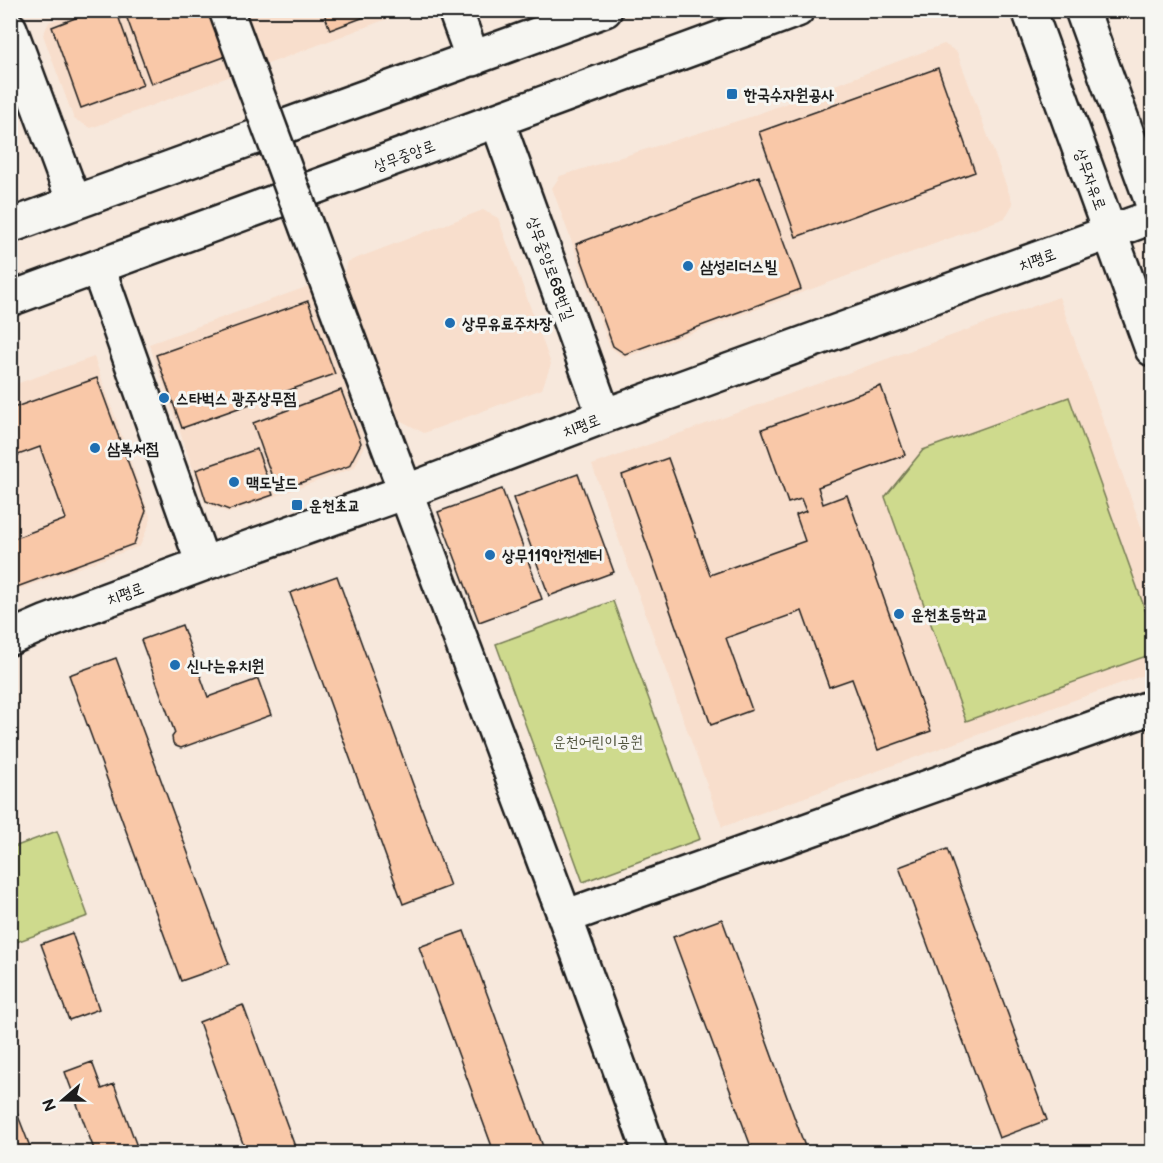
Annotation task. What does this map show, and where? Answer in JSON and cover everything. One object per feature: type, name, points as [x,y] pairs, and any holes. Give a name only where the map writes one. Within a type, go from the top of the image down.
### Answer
[{"type":"street","points":[[10,15],[24,10]]},
{"type":"street","points":[[226,10],[565,917],[650,1152]]},
{"type":"street","points":[[455,10],[473,58]]},
{"type":"street","points":[[10,226],[605,10]]},
{"type":"street","name":"상무중앙로","points":[[10,299],[797,10]]},
{"type":"street","name":"상무자유로","points":[[1029,10],[1152,349]]},
{"type":"street","points":[[1082,10],[1152,202]]},
{"type":"street","points":[[10,29],[74,202]]},
{"type":"street","name":"상무중앙로68번길","points":[[497,120],[604,416]]},
{"type":"street","name":"치평로","points":[[10,638],[47,622],[405,492],[604,416],[1152,217]]},
{"type":"street","points":[[99,268],[203,564]]},
{"type":"street","points":[[565,917],[1152,707]]},
{"type":"shaded area","points":[[80,11],[215,11],[239,73],[91,128],[74,119],[43,35],[49,22]]},
{"type":"shaded area","points":[[245,11],[408,11],[265,65]]},
{"type":"shaded area","points":[[944,44],[957,52],[1013,204],[1005,218],[624,358],[610,347],[552,188],[560,176],[750,117]]},
{"type":"shaded area","name":"상무유료주차장","points":[[483,210],[498,218],[551,364],[542,389],[424,433],[394,417],[343,276],[347,262]]},
{"type":"shaded area","points":[[309,286],[366,444],[354,468],[229,513],[205,503],[149,344]]},
{"type":"shaded area","name":"운천초등학교","points":[[1059,297],[1152,557],[1152,672],[722,827],[592,465]]},
{"type":"shaded area","points":[[94,357],[151,519],[140,546],[11,592],[10,386]]},
{"type":"green space","points":[[1069,397],[1152,629],[1152,654],[966,721],[885,497],[923,450]]},
{"type":"green space","name":"운천어린이공원","points":[[613,601],[700,839],[583,882],[496,644]]},
{"type":"green space","points":[[57,831],[88,916],[11,944],[11,848]]},
{"type":"building","points":[[96,10],[116,10],[143,85],[81,108],[52,27]]},
{"type":"building","points":[[124,10],[210,10],[227,56],[151,84]]},
{"type":"building","points":[[323,10],[383,10],[330,30]]},
{"type":"building","points":[[938,68],[975,172],[796,237],[759,132]]},
{"type":"building","name":"삼성리더스빌","points":[[759,176],[801,289],[625,354],[613,346],[576,244]]},
{"type":"building","points":[[308,301],[335,374],[182,428],[156,355]]},
{"type":"building","points":[[97,378],[146,511],[134,544],[14,588],[10,579],[10,540],[66,519],[40,447],[10,458],[10,409]]},
{"type":"building","name":"운천초등학교","points":[[881,386],[905,455],[818,487],[823,504],[847,495],[931,731],[878,750],[852,679],[829,687],[802,611],[726,638],[752,710],[711,725],[622,475],[668,458],[710,575],[805,541],[796,515],[806,511],[801,499],[788,503],[762,429]]},
{"type":"building","points":[[341,390],[361,443],[349,466],[277,491],[253,423]]},
{"type":"building","name":"맥도날드","points":[[257,449],[273,495],[229,510],[206,501],[196,470]]},
{"type":"building","points":[[578,474],[614,572],[549,596],[513,498]]},
{"type":"building","name":"상무119안전센터","points":[[502,489],[542,599],[479,622],[438,512]]},
{"type":"building","points":[[337,576],[450,886],[403,904],[290,593]]},
{"type":"building","points":[[182,625],[208,697],[258,679],[271,715],[181,748],[173,743],[172,737],[175,733],[141,640]]},
{"type":"building","points":[[116,658],[229,964],[181,981],[69,675]]},
{"type":"building","points":[[947,849],[1047,1120],[999,1138],[899,867]]},
{"type":"building","points":[[722,919],[807,1152],[753,1152],[673,937]]},
{"type":"building","points":[[464,931],[545,1152],[494,1152],[419,947]]},
{"type":"building","points":[[72,933],[99,1009],[69,1020],[41,944]]},
{"type":"building","points":[[243,1005],[297,1152],[246,1152],[199,1022]]},
{"type":"building","points":[[92,1062],[102,1089],[114,1084],[139,1152],[95,1152],[65,1072]]},
{"type":"building","points":[[10,1095],[32,1152],[10,1152]]},
{"type":"place","name":"한국수자원공사","points":[[732,94]]},
{"type":"place","name":"삼성리더스빌","points":[[688,266]]},
{"type":"place","name":"상무유료주차장","points":[[450,323]]},
{"type":"place","name":"스타벅스 광주상무점","points":[[164,398]]},
{"type":"place","name":"삼복서점","points":[[95,448]]},
{"type":"place","name":"맥도날드","points":[[234,482]]},
{"type":"place","name":"운천초교","points":[[297,505]]},
{"type":"place","name":"상무119안전센터","points":[[490,555]]},
{"type":"place","name":"운천초등학교","points":[[899,614]]},
{"type":"place","name":"신나는유치원","points":[[175,665]]}]
